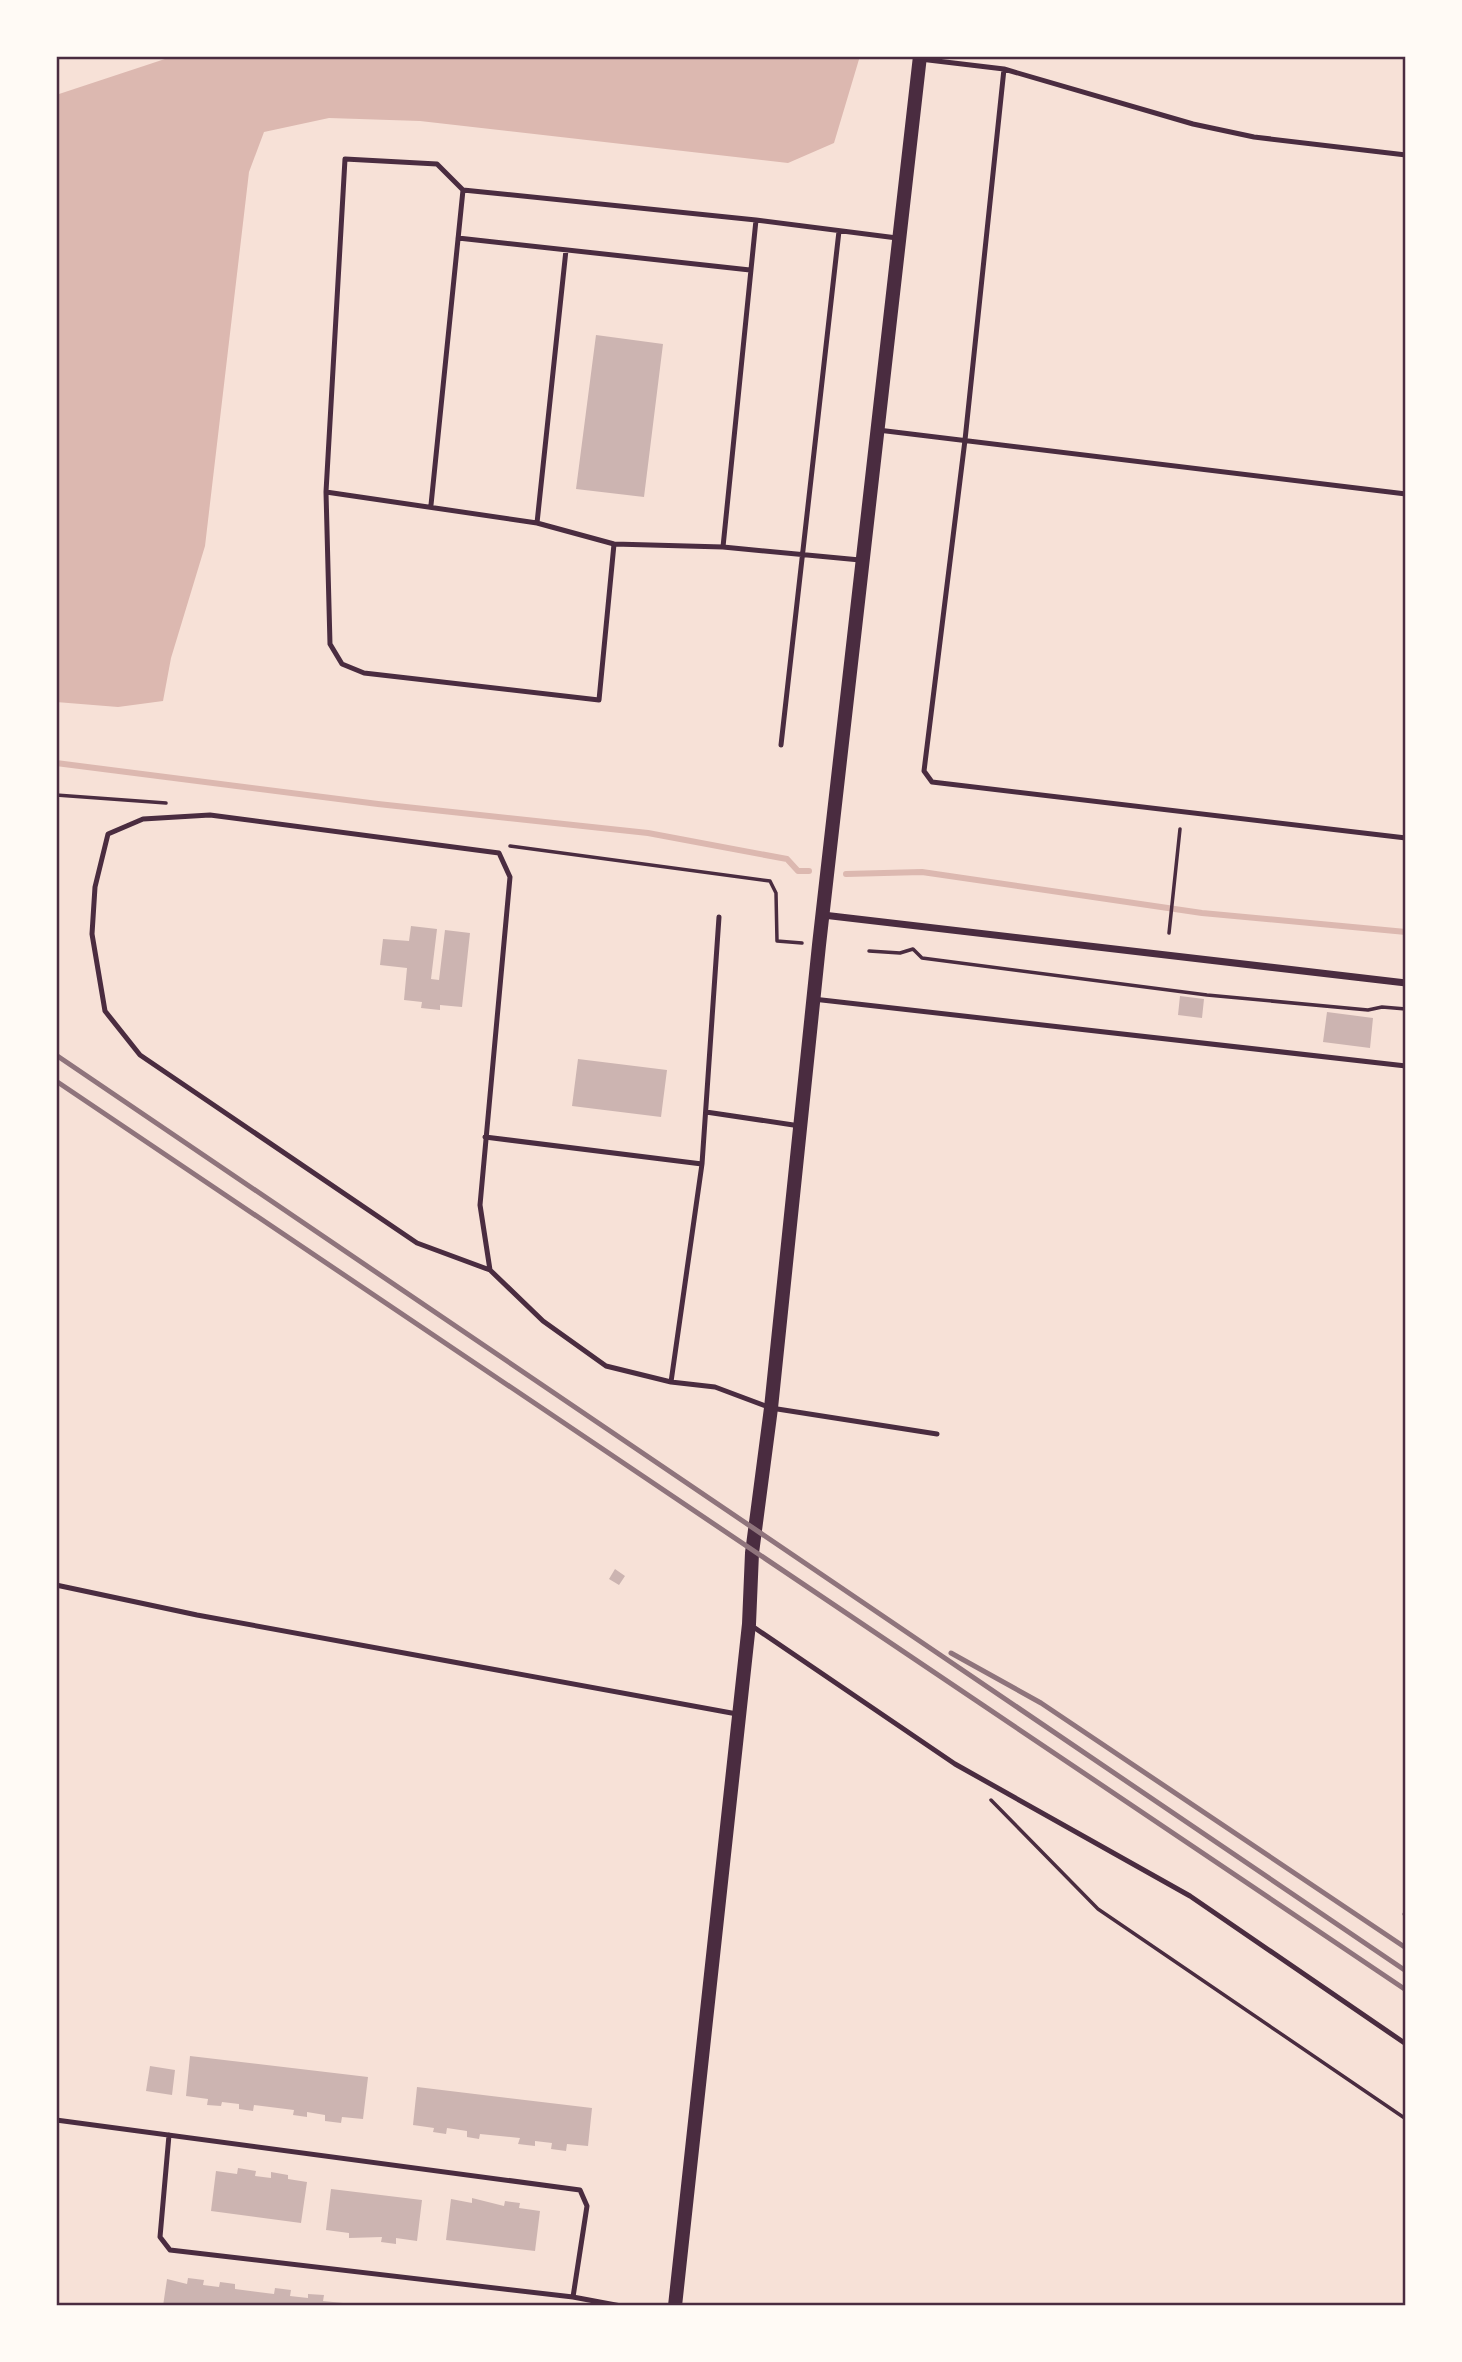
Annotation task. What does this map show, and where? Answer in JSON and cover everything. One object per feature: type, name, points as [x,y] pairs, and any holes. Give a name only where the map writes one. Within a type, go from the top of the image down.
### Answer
[{"type":"main road","points":[[675,2306],[750,1624],[752,1553],[771,1408],[813,999],[920,57]]},
{"type":"street","points":[[823,915],[1406,983]]},
{"type":"lane","points":[[920,57],[1004,69],[1193,124],[1254,138],[1406,155]]},
{"type":"lane","points":[[1004,69],[965,440],[924,771],[932,782],[1406,838]]},
{"type":"lane","points":[[614,544],[599,700],[364,673],[342,664],[330,644],[326,492],[345,159],[437,164],[463,190],[901,238]]},
{"type":"lane","points":[[431,505],[463,190]]},
{"type":"lane","points":[[723,547],[756,220]]},
{"type":"lane","points":[[781,745],[839,230]]},
{"type":"lane","points":[[458,238],[750,270]]},
{"type":"lane","points":[[537,523],[566,250]]},
{"type":"lane","points":[[878,430],[1406,494]]},
{"type":"lane","points":[[326,492],[431,505],[537,523],[614,544],[723,547],[802,557],[863,560]]},
{"type":"lane","points":[[490,1270],[480,1205],[510,877],[499,853],[210,815],[143,819],[108,834],[95,887],[92,934],[105,1011],[140,1055],[417,1243],[490,1270],[543,1321],[606,1366],[671,1382],[715,1387],[771,1408],[937,1434]]},
{"type":"lane","points":[[671,1382],[702,1164],[719,917]]},
{"type":"lane","points":[[813,999],[1406,1066]]},
{"type":"lane","points":[[706,1112],[800,1126]]},
{"type":"lane","points":[[485,1137],[702,1164]]},
{"type":"lane","points":[[56,1585],[197,1615],[739,1714]]},
{"type":"lane","points":[[750,1624],[955,1764],[1190,1896],[1406,2044]]},
{"type":"lane","points":[[56,2120],[580,2190],[587,2206],[573,2297]]},
{"type":"lane","points":[[169,2135],[160,2237],[170,2250],[573,2297],[621,2306]]},
{"type":"path","points":[[1169,933],[1180,829]]},
{"type":"path","points":[[869,951],[901,953],[914,949],[922,958],[1207,995],[1368,1010],[1382,1007],[1406,1009]]},
{"type":"path","points":[[984,1793],[1098,1909],[1406,2119]]},
{"type":"shaded area","points":[[174,56],[860,56],[834,143],[788,163],[420,121],[329,118],[264,132],[249,172],[205,546],[171,658],[163,701],[118,707],[56,702],[56,95]]},
{"type":"building","points":[[596,335],[663,344],[644,497],[576,489]]},
{"type":"building","points":[[411,926],[437,929],[431,979],[439,980],[445,930],[470,933],[462,1007],[440,1005],[440,1010],[421,1008],[422,1002],[404,1000],[407,968],[380,965],[383,939],[409,941]]},
{"type":"building","points":[[1180,996],[1204,999],[1202,1018],[1178,1015]]},
{"type":"building","points":[[1327,1012],[1373,1018],[1370,1048],[1323,1042]]},
{"type":"building","points":[[578,1059],[667,1070],[661,1117],[572,1106]]},
{"type":"building","points":[[615,1569],[625,1576],[619,1585],[609,1579]]},
{"type":"building","points":[[190,2056],[368,2077],[363,2119],[342,2117],[341,2123],[325,2121],[325,2115],[307,2112],[307,2117],[293,2115],[294,2110],[254,2105],[253,2111],[239,2109],[239,2104],[222,2102],[221,2106],[207,2105],[208,2099],[186,2096]]},
{"type":"building","points":[[150,2066],[175,2070],[172,2095],[146,2091]]},
{"type":"building","points":[[417,2087],[592,2108],[588,2146],[567,2144],[566,2151],[551,2149],[552,2143],[535,2141],[535,2146],[518,2144],[520,2138],[480,2134],[479,2139],[467,2137],[467,2131],[447,2128],[446,2134],[433,2132],[434,2128],[413,2125]]},
{"type":"building","points":[[238,2168],[256,2171],[255,2176],[271,2178],[271,2172],[288,2175],[288,2179],[307,2182],[301,2223],[211,2211],[216,2171],[237,2174]]},
{"type":"building","points":[[331,2189],[422,2200],[417,2241],[396,2238],[396,2244],[381,2242],[382,2237],[349,2238],[349,2233],[326,2230]]},
{"type":"building","points":[[472,2198],[504,2206],[505,2201],[520,2203],[519,2208],[540,2211],[535,2251],[446,2240],[451,2199],[472,2203]]},
{"type":"building","points":[[188,2278],[204,2280],[203,2285],[219,2287],[220,2282],[235,2284],[235,2289],[274,2294],[275,2288],[291,2290],[290,2296],[308,2298],[308,2294],[324,2295],[323,2301],[343,2303],[343,2306],[163,2306],[167,2279],[187,2284]]},
{"type":"waterway","points":[[56,763],[378,804],[648,833],[787,859],[798,871],[809,871]]},
{"type":"waterway","points":[[846,874],[922,872],[1202,913],[1406,932]]},
{"type":"railway","points":[[56,1055],[1406,1971]]},
{"type":"railway","points":[[56,1081],[1406,1990]]},
{"type":"railway","points":[[951,1653],[1041,1703],[1406,1948]]}]
